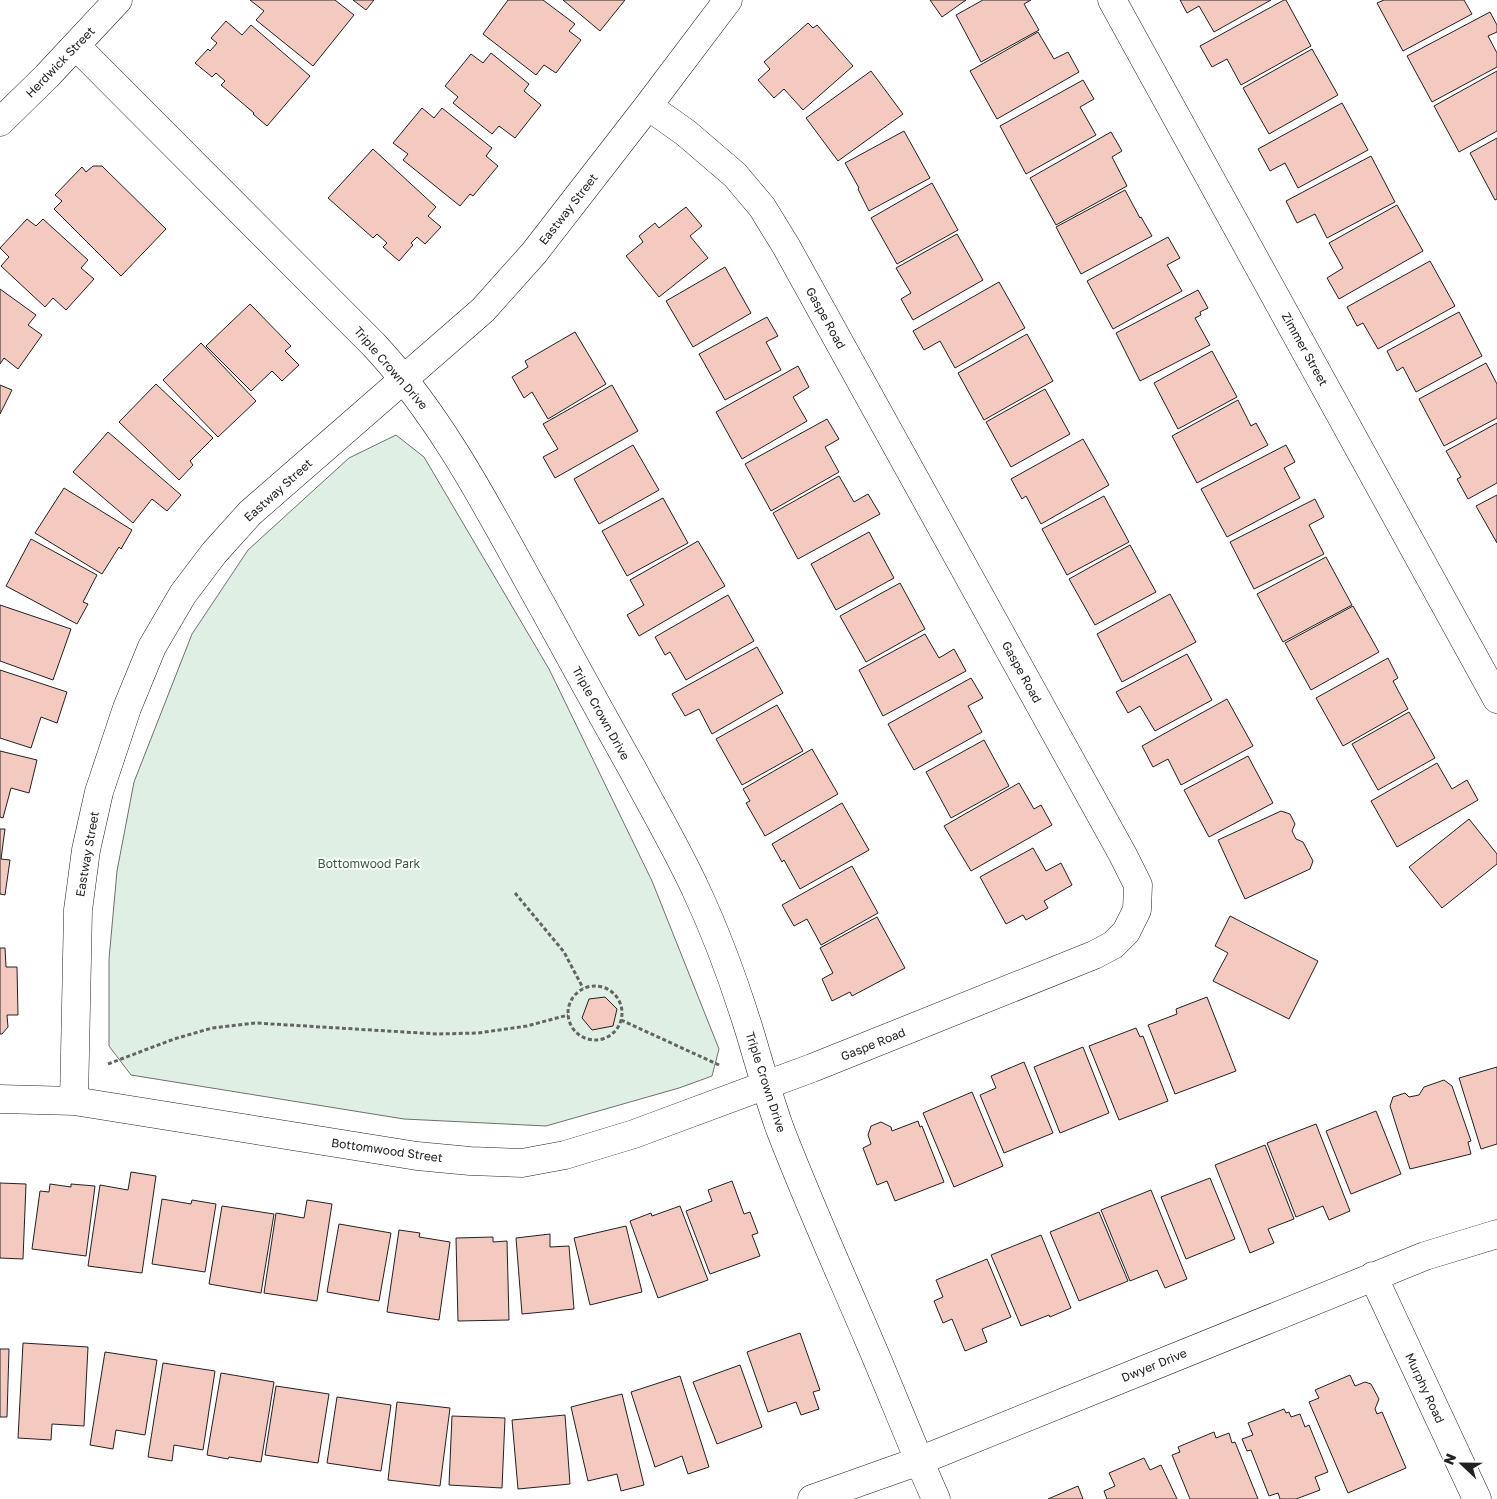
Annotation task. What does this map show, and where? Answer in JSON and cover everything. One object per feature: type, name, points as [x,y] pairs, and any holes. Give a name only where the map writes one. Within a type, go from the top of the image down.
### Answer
[{"type":"street","name":"Herdwick Street","points":[[0,122],[76,46],[118,0]]},
{"type":"street","name":"Eastway Street","points":[[74,1101],[78,910],[86,850],[99,792],[127,708],[152,647],[183,594],[214,553],[250,513],[483,310],[534,252],[728,0]]},
{"type":"street","name":"Zimmer Street","points":[[1112,0],[1497,699]]},
{"type":"street","name":"Triple Crown Drive","points":[[76,46],[374,345],[404,379],[445,437],[500,531],[662,823],[692,881],[718,941],[780,1128],[936,1499]]},
{"type":"street","name":"Gaspe Road","points":[[648,106],[686,133],[735,175],[762,207],[786,246],[1138,884],[1137,910],[1126,932],[1113,945],[1094,955],[765,1085]]},
{"type":"street","name":"Bottomwood Street","points":[[0,1099],[74,1101],[417,1156],[522,1163],[565,1154],[634,1134],[765,1085]]},
{"type":"street","name":"Dwyer Drive","points":[[812,1499],[919,1461],[1373,1276],[1425,1256],[1497,1234]]},
{"type":"street","name":"Murphy Road","points":[[1373,1276],[1476,1499]]},
{"type":"path","points":[[514,893],[564,952],[583,988]]},
{"type":"path","points":[[600,986],[609,989],[616,995],[622,1011],[621,1020],[612,1035],[594,1040],[578,1034],[572,1027],[568,1019],[570,1001],[583,988],[600,986]]},
{"type":"path","points":[[108,1064],[174,1038],[212,1028],[256,1023],[437,1034],[488,1031],[527,1026],[568,1015]]},
{"type":"path","points":[[621,1020],[718,1065]]},
{"type":"green space","name":"Bottomwood Park","points":[[396,435],[424,457],[549,669],[652,881],[719,1049],[712,1076],[679,1088],[546,1126],[404,1119],[131,1075],[109,1046],[109,959],[117,871],[134,782],[192,634],[248,550],[349,458]]},
{"type":"building","points":[[250,0],[335,0],[354,15],[313,66],[256,20],[264,11]]},
{"type":"building","points":[[353,0],[374,0],[366,10]]},
{"type":"building","points":[[508,0],[543,0],[575,24],[569,31],[581,40],[556,73],[544,65],[536,75],[483,34]]},
{"type":"building","points":[[563,0],[625,0],[600,31]]},
{"type":"building","points":[[930,0],[966,0],[942,17]]},
{"type":"building","points":[[983,0],[1031,0],[1024,4],[1039,30],[981,62],[956,15]]},
{"type":"building","points":[[1180,0],[1271,0],[1214,32],[1199,6],[1187,13]]},
{"type":"building","points":[[1286,0],[1311,46],[1241,85],[1227,59],[1212,67],[1200,46]]},
{"type":"building","points":[[1384,0],[1464,0],[1472,14],[1403,51],[1377,3]]},
{"type":"building","points":[[1490,12],[1497,25],[1497,32],[1488,36],[1497,53],[1497,67],[1432,102],[1407,56]]},
{"type":"building","points":[[226,21],[242,35],[251,25],[310,76],[267,126],[221,85],[225,81],[216,73],[212,77],[195,63],[208,49],[210,51],[217,43],[211,38]]},
{"type":"building","points":[[808,23],[813,28],[817,25],[853,66],[803,110],[784,89],[774,98],[758,80],[770,69],[764,62]]},
{"type":"building","points":[[1038,32],[1054,59],[1068,52],[1079,72],[997,119],[970,71]]},
{"type":"building","points":[[1312,49],[1338,95],[1269,134],[1243,88]]},
{"type":"building","points":[[491,53],[529,84],[524,91],[541,105],[515,138],[499,126],[492,134],[453,103],[458,97],[445,86],[471,54],[483,63]]},
{"type":"building","points":[[871,71],[903,114],[838,161],[806,118]]},
{"type":"building","points":[[1497,71],[1497,131],[1459,152],[1434,106]]},
{"type":"building","points":[[1083,80],[1094,99],[1080,107],[1096,135],[1026,174],[1000,126]]},
{"type":"building","points":[[1342,103],[1368,150],[1298,188],[1285,163],[1270,171],[1258,149]]},
{"type":"building","points":[[422,108],[434,118],[442,108],[492,148],[486,156],[498,166],[473,196],[470,194],[460,206],[403,160],[408,154],[393,143]]},
{"type":"building","points":[[904,131],[930,178],[869,211],[845,163]]},
{"type":"building","points":[[1111,132],[1122,151],[1112,157],[1127,186],[1056,225],[1030,178]]},
{"type":"building","points":[[1497,138],[1497,199],[1495,200],[1470,153]]},
{"type":"building","points":[[373,149],[436,207],[428,216],[441,227],[425,244],[417,237],[411,243],[413,245],[399,261],[383,247],[387,243],[377,234],[373,238],[328,198]]},
{"type":"building","points":[[1371,156],[1395,202],[1327,238],[1315,214],[1297,223],[1286,201]]},
{"type":"building","points":[[93,166],[102,166],[166,229],[121,276],[54,209],[62,201],[55,195],[82,167],[86,172]]},
{"type":"building","points":[[932,183],[958,230],[897,264],[871,218]]},
{"type":"building","points":[[1125,190],[1152,236],[1081,274],[1056,227]]},
{"type":"building","points":[[1397,205],[1423,251],[1339,299],[1327,278],[1343,268],[1329,243]]},
{"type":"building","points":[[686,207],[702,226],[690,236],[708,258],[659,297],[626,256],[643,242],[639,236],[655,223],[659,228]]},
{"type":"building","points":[[27,219],[36,226],[43,219],[88,260],[81,268],[94,279],[66,310],[53,298],[45,307],[1,266],[9,257],[0,248]]},
{"type":"building","points":[[957,234],[983,280],[913,320],[901,299],[911,293],[896,268]]},
{"type":"building","points":[[1168,237],[1180,258],[1167,265],[1182,291],[1113,329],[1087,281]]},
{"type":"building","points":[[1430,261],[1455,306],[1378,349],[1363,323],[1357,326],[1347,307]]},
{"type":"building","points":[[725,267],[751,313],[693,347],[666,301]]},
{"type":"building","points":[[999,282],[1025,328],[955,368],[940,341],[924,350],[913,331]]},
{"type":"building","points":[[0,289],[36,315],[28,325],[42,335],[18,369],[4,358],[0,364]]},
{"type":"building","points":[[1198,290],[1208,308],[1200,312],[1201,315],[1195,318],[1210,345],[1140,381],[1116,333]]},
{"type":"building","points":[[250,304],[291,346],[285,351],[299,365],[282,381],[272,371],[251,391],[206,346]]},
{"type":"building","points":[[1459,312],[1482,356],[1416,392],[1403,367],[1397,371],[1387,351]]},
{"type":"building","points":[[767,317],[778,336],[766,342],[781,370],[725,400],[699,354]]},
{"type":"building","points":[[575,332],[606,384],[548,419],[532,392],[524,398],[512,377],[528,367],[525,361]]},
{"type":"building","points":[[1027,334],[1053,381],[984,420],[958,373]]},
{"type":"building","points":[[201,343],[256,401],[218,437],[163,380]]},
{"type":"building","points":[[1212,351],[1237,397],[1178,429],[1154,383]]},
{"type":"building","points":[[1486,363],[1497,384],[1497,418],[1444,446],[1419,399]]},
{"type":"building","points":[[798,366],[809,387],[793,397],[807,421],[742,459],[716,412]]},
{"type":"building","points":[[156,384],[213,438],[190,461],[193,465],[179,480],[119,422]]},
{"type":"building","points":[[0,385],[12,390],[0,414]]},
{"type":"building","points":[[612,385],[638,431],[555,478],[543,457],[558,449],[543,424]]},
{"type":"building","points":[[1045,389],[1070,434],[1011,467],[986,422]]},
{"type":"building","points":[[1238,400],[1251,426],[1256,423],[1268,445],[1197,483],[1172,436]]},
{"type":"building","points":[[827,419],[839,439],[825,447],[839,472],[771,511],[745,464]]},
{"type":"building","points":[[1497,423],[1497,483],[1468,499],[1457,479],[1461,477],[1446,451]]},
{"type":"building","points":[[108,432],[181,495],[167,511],[152,499],[133,523],[73,472]]},
{"type":"building","points":[[1083,439],[1109,485],[1041,524],[1026,496],[1022,499],[1011,479]]},
{"type":"building","points":[[633,445],[659,490],[599,524],[574,479]]},
{"type":"building","points":[[1286,445],[1295,462],[1284,468],[1300,498],[1227,537],[1201,489]]},
{"type":"building","points":[[839,476],[854,502],[868,494],[880,514],[798,559],[773,513]]},
{"type":"building","points":[[64,488],[132,530],[121,549],[119,547],[102,574],[35,533]]},
{"type":"building","points":[[1497,495],[1497,543],[1476,506]]},
{"type":"building","points":[[1104,496],[1129,542],[1067,575],[1042,529]]},
{"type":"building","points":[[663,498],[688,543],[627,576],[602,531]]},
{"type":"building","points":[[1315,499],[1324,517],[1309,525],[1324,554],[1254,589],[1230,542]]},
{"type":"building","points":[[869,532],[894,578],[836,610],[811,564]]},
{"type":"building","points":[[31,539],[97,575],[83,602],[88,604],[77,624],[6,586]]},
{"type":"building","points":[[698,541],[725,586],[639,636],[627,615],[644,605],[630,580]]},
{"type":"building","points":[[1130,545],[1156,592],[1095,625],[1069,579]]},
{"type":"building","points":[[1326,557],[1352,605],[1283,642],[1257,594]]},
{"type":"building","points":[[900,583],[925,629],[866,662],[840,616]]},
{"type":"building","points":[[1170,594],[1196,642],[1122,682],[1097,634]]},
{"type":"building","points":[[728,595],[754,641],[686,680],[670,652],[665,655],[655,637]]},
{"type":"building","points":[[0,605],[71,629],[53,680],[0,661]]},
{"type":"building","points":[[1353,606],[1379,652],[1311,690],[1285,643]]},
{"type":"building","points":[[925,634],[939,658],[954,649],[966,671],[883,716],[859,670]]},
{"type":"building","points":[[757,647],[783,693],[712,734],[699,709],[685,716],[672,694]]},
{"type":"building","points":[[1187,654],[1212,700],[1155,731],[1140,706],[1128,713],[1116,692]]},
{"type":"building","points":[[1388,658],[1398,678],[1393,681],[1408,709],[1343,746],[1316,698]]},
{"type":"building","points":[[0,670],[67,692],[57,723],[41,717],[31,748],[0,738]]},
{"type":"building","points":[[971,678],[983,698],[968,706],[982,732],[914,770],[888,724]]},
{"type":"building","points":[[1227,699],[1253,746],[1181,785],[1168,759],[1153,767],[1142,746]]},
{"type":"building","points":[[777,705],[803,751],[742,785],[716,739]]},
{"type":"building","points":[[1409,712],[1435,758],[1378,790],[1352,744]]},
{"type":"building","points":[[984,740],[1009,786],[951,818],[926,772]]},
{"type":"building","points":[[812,749],[838,794],[765,836],[746,803],[750,801],[743,789]]},
{"type":"building","points":[[0,751],[37,760],[29,793],[11,788],[3,818],[0,817]]},
{"type":"building","points":[[1248,756],[1273,803],[1209,837],[1184,790]]},
{"type":"building","points":[[1437,763],[1452,789],[1467,780],[1478,800],[1397,847],[1371,801]]},
{"type":"building","points":[[1019,783],[1034,809],[1041,805],[1052,825],[971,871],[944,826]]},
{"type":"building","points":[[842,803],[869,850],[800,889],[784,860],[782,862],[772,844]]},
{"type":"building","points":[[1281,811],[1290,814],[1295,824],[1292,831],[1296,839],[1303,842],[1313,861],[1310,869],[1245,899],[1218,840]]},
{"type":"building","points":[[1469,819],[1497,854],[1497,864],[1442,908],[1409,867]]},
{"type":"building","points":[[0,829],[5,829],[1,859],[10,860],[5,895],[0,894]]},
{"type":"building","points":[[1033,848],[1046,871],[1061,863],[1072,885],[1044,901],[1048,908],[1026,920],[1023,915],[1006,924],[980,877]]},
{"type":"building","points":[[852,866],[878,913],[821,945],[807,919],[794,926],[782,905]]},
{"type":"building","points":[[1230,916],[1318,961],[1289,1019],[1213,981],[1228,953],[1215,946]]},
{"type":"building","points":[[877,917],[905,968],[852,996],[850,992],[832,1001],[822,979],[833,973],[820,948]]},
{"type":"building","points":[[0,948],[5,948],[6,967],[17,967],[18,1015],[7,1015],[8,1027],[2,1034],[0,1034]]},
{"type":"building","points":[[605,997],[617,1009],[613,1026],[592,1030],[582,1018],[589,999]]},
{"type":"building","points":[[1207,997],[1236,1071],[1175,1094],[1148,1025],[1177,1014],[1176,1009]]},
{"type":"building","points":[[1136,1028],[1140,1037],[1143,1036],[1168,1101],[1119,1120],[1089,1046]]},
{"type":"building","points":[[1083,1047],[1109,1113],[1060,1133],[1034,1067]]},
{"type":"building","points":[[1024,1062],[1053,1133],[1004,1153],[980,1095],[996,1088],[991,1076]]},
{"type":"building","points":[[1497,1067],[1497,1144],[1481,1149],[1459,1078]]},
{"type":"building","points":[[1444,1080],[1452,1086],[1471,1141],[1468,1142],[1471,1154],[1410,1169],[1390,1106],[1393,1097],[1405,1093],[1409,1097],[1419,1095],[1424,1087]]},
{"type":"building","points":[[972,1092],[1003,1166],[954,1187],[923,1113]]},
{"type":"building","points":[[1376,1111],[1401,1174],[1351,1194],[1326,1131]]},
{"type":"building","points":[[918,1121],[920,1127],[922,1126],[944,1182],[895,1201],[887,1181],[877,1185],[863,1148],[871,1144],[868,1135],[871,1126],[881,1122],[891,1127],[892,1131]]},
{"type":"building","points":[[1316,1124],[1350,1211],[1329,1220],[1323,1206],[1296,1217],[1267,1143]]},
{"type":"building","points":[[1265,1145],[1294,1219],[1268,1229],[1274,1243],[1250,1253],[1215,1165]]},
{"type":"building","points":[[131,1172],[156,1176],[142,1273],[88,1266],[100,1185],[128,1190]]},
{"type":"building","points":[[1210,1178],[1235,1239],[1186,1259],[1161,1197]]},
{"type":"building","points":[[732,1181],[744,1214],[750,1212],[758,1233],[752,1235],[760,1256],[710,1274],[686,1211],[712,1201],[708,1190]]},
{"type":"building","points":[[0,1183],[26,1184],[23,1259],[0,1258]]},
{"type":"building","points":[[50,1184],[71,1187],[71,1184],[95,1186],[86,1256],[32,1249],[40,1191],[49,1192]]},
{"type":"building","points":[[1151,1190],[1187,1279],[1165,1288],[1157,1270],[1130,1281],[1101,1210]]},
{"type":"building","points":[[162,1199],[191,1204],[192,1200],[216,1204],[205,1272],[152,1264]]},
{"type":"building","points":[[307,1200],[332,1204],[317,1301],[264,1293],[276,1213],[304,1218]]},
{"type":"building","points":[[222,1206],[274,1214],[261,1293],[209,1284]]},
{"type":"building","points":[[680,1206],[708,1280],[658,1298],[630,1221],[651,1213],[652,1216]]},
{"type":"building","points":[[1099,1212],[1128,1281],[1079,1301],[1050,1232]]},
{"type":"building","points":[[339,1224],[391,1233],[379,1301],[327,1292]]},
{"type":"building","points":[[626,1226],[642,1292],[590,1305],[574,1238]]},
{"type":"building","points":[[399,1230],[420,1233],[419,1237],[450,1242],[439,1320],[387,1312]]},
{"type":"building","points":[[550,1234],[550,1247],[569,1246],[574,1309],[522,1314],[516,1238]]},
{"type":"building","points":[[1041,1235],[1071,1308],[1021,1326],[991,1255]]},
{"type":"building","points":[[493,1237],[493,1242],[507,1241],[509,1320],[458,1321],[456,1238]]},
{"type":"building","points":[[987,1259],[1011,1317],[982,1329],[987,1342],[965,1351],[952,1319],[943,1323],[934,1301],[943,1297],[936,1280]]},
{"type":"building","points":[[800,1333],[820,1390],[813,1392],[819,1409],[801,1415],[796,1402],[768,1412],[747,1352]]},
{"type":"building","points":[[23,1343],[88,1347],[84,1426],[52,1424],[51,1440],[18,1438]]},
{"type":"building","points":[[0,1349],[9,1349],[7,1417],[0,1417]]},
{"type":"building","points":[[105,1352],[157,1360],[145,1435],[116,1430],[113,1449],[90,1445]]},
{"type":"building","points":[[163,1363],[215,1371],[203,1450],[174,1445],[172,1461],[148,1457]]},
{"type":"building","points":[[740,1365],[762,1427],[717,1444],[693,1382]]},
{"type":"building","points":[[221,1373],[274,1382],[261,1462],[207,1455]]},
{"type":"building","points":[[1350,1375],[1355,1386],[1365,1382],[1371,1384],[1379,1399],[1375,1409],[1377,1414],[1382,1412],[1406,1468],[1348,1493],[1309,1402],[1319,1398],[1315,1390]]},
{"type":"building","points":[[680,1376],[709,1467],[688,1474],[682,1456],[655,1467],[631,1392]]},
{"type":"building","points":[[276,1386],[329,1394],[318,1463],[265,1455]]},
{"type":"building","points":[[622,1394],[644,1485],[621,1491],[617,1474],[588,1481],[571,1407]]},
{"type":"building","points":[[337,1397],[391,1405],[381,1471],[327,1463]]},
{"type":"building","points":[[397,1402],[450,1408],[440,1486],[388,1480]]},
{"type":"building","points":[[1284,1409],[1286,1413],[1289,1412],[1291,1417],[1300,1414],[1305,1427],[1309,1425],[1328,1472],[1315,1477],[1320,1490],[1296,1499],[1280,1499],[1278,1493],[1269,1496],[1251,1450],[1247,1451],[1242,1439],[1253,1435],[1248,1423]]},
{"type":"building","points":[[565,1415],[570,1484],[518,1489],[512,1420]]},
{"type":"building","points":[[452,1416],[505,1418],[502,1488],[449,1485]]},
{"type":"building","points":[[1214,1432],[1216,1438],[1229,1433],[1232,1443],[1235,1442],[1258,1499],[1190,1499],[1172,1455],[1180,1452],[1178,1447]]},
{"type":"building","points":[[1144,1458],[1150,1470],[1161,1465],[1177,1499],[1107,1499],[1104,1491],[1115,1486],[1109,1473]]},
{"type":"building","points":[[1078,1486],[1083,1499],[1048,1499]]}]
